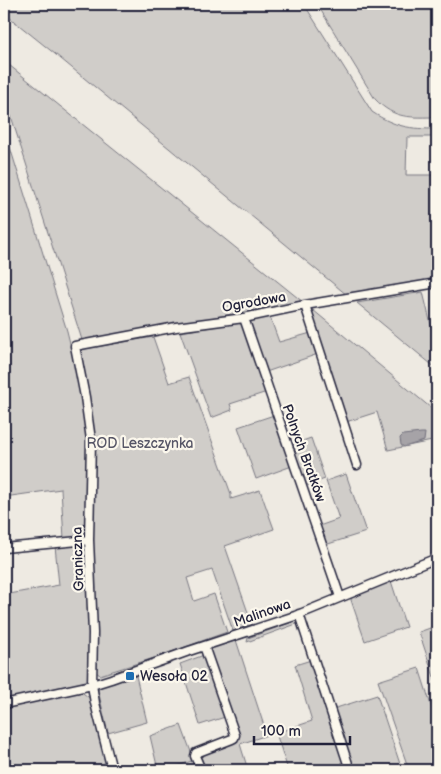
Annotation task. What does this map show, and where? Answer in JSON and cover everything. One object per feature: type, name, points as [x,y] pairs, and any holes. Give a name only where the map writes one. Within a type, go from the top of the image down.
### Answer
[{"type":"street","name":"Ogrodowa","points":[[75,346],[437,283]]},
{"type":"street","points":[[305,305],[357,465]]},
{"type":"street","name":"Polnych Bratków","points":[[244,318],[340,598]]},
{"type":"street","name":"Graniczna","points":[[75,346],[91,440],[89,540],[93,633],[92,685],[112,770]]},
{"type":"street","points":[[4,548],[89,540]]},
{"type":"street","name":"Malinowa","points":[[4,704],[92,685],[299,614],[437,558]]},
{"type":"street","points":[[299,614],[350,770]]},
{"type":"street","points":[[201,770],[195,756],[196,753],[232,739],[235,735],[204,646]]},
{"type":"green space","points":[[4,4],[304,4],[372,112],[388,121],[403,126],[437,129],[437,137],[407,137],[406,175],[437,175],[437,280],[347,295],[4,13]]},
{"type":"green space","points":[[317,4],[437,4],[437,117],[404,116],[389,111],[382,106],[375,99]]},
{"type":"green space","points":[[4,61],[303,302],[82,340],[4,94]]},
{"type":"green space","points":[[4,128],[67,331],[83,396],[88,438],[85,535],[80,538],[64,539],[61,489],[4,497]]},
{"type":"green space","points":[[423,292],[437,350],[437,369],[357,303]]},
{"type":"green space","points":[[313,310],[437,413],[437,440],[388,450],[377,412],[346,422],[309,311]]},
{"type":"green space","points":[[270,317],[279,342],[311,333],[318,354],[266,372],[249,321]]},
{"type":"green space","points":[[243,322],[267,392],[230,404],[232,410],[211,418],[180,332]]},
{"type":"green space","name":"ROD Leszczynka","points":[[153,337],[169,383],[189,377],[231,494],[231,499],[260,490],[274,529],[225,546],[252,624],[233,631],[212,570],[187,578],[194,601],[214,594],[227,632],[100,675],[96,672],[92,564],[93,475],[78,350]]},
{"type":"green space","points":[[274,415],[292,466],[256,479],[238,427]]},
{"type":"green space","points":[[311,438],[325,479],[305,486],[291,445]]},
{"type":"green space","points":[[346,474],[366,532],[325,545],[319,526],[339,519],[326,481]]},
{"type":"green space","points":[[83,543],[85,545],[87,579],[90,590],[89,682],[4,700],[4,595],[59,585],[55,546]]},
{"type":"green space","points":[[391,581],[406,627],[365,641],[351,600],[352,596]]},
{"type":"green space","points":[[295,621],[299,623],[247,642],[248,638]]},
{"type":"green space","points":[[433,627],[437,640],[437,686],[419,632]]},
{"type":"green space","points":[[236,640],[267,735],[240,744],[248,770],[204,770],[198,755],[238,740],[209,649]]},
{"type":"green space","points":[[204,655],[225,717],[200,725],[180,664]]},
{"type":"green space","points":[[311,660],[348,770],[288,770],[276,733],[312,721],[295,665]]},
{"type":"green space","points":[[419,668],[437,724],[437,770],[409,770],[378,681]]},
{"type":"green space","points":[[136,676],[147,722],[108,733],[98,690],[102,686]]},
{"type":"green space","points":[[80,691],[91,699],[108,770],[4,770],[4,708]]},
{"type":"green space","points":[[377,695],[402,770],[354,770],[333,709]]},
{"type":"green space","points":[[181,725],[194,760],[167,770],[158,770],[150,736]]},
{"type":"shaded area","points":[[425,433],[424,441],[404,447],[401,445],[400,438],[403,435]]},
{"type":"place","name":"Wesoła 02","points":[[130,676]]}]
